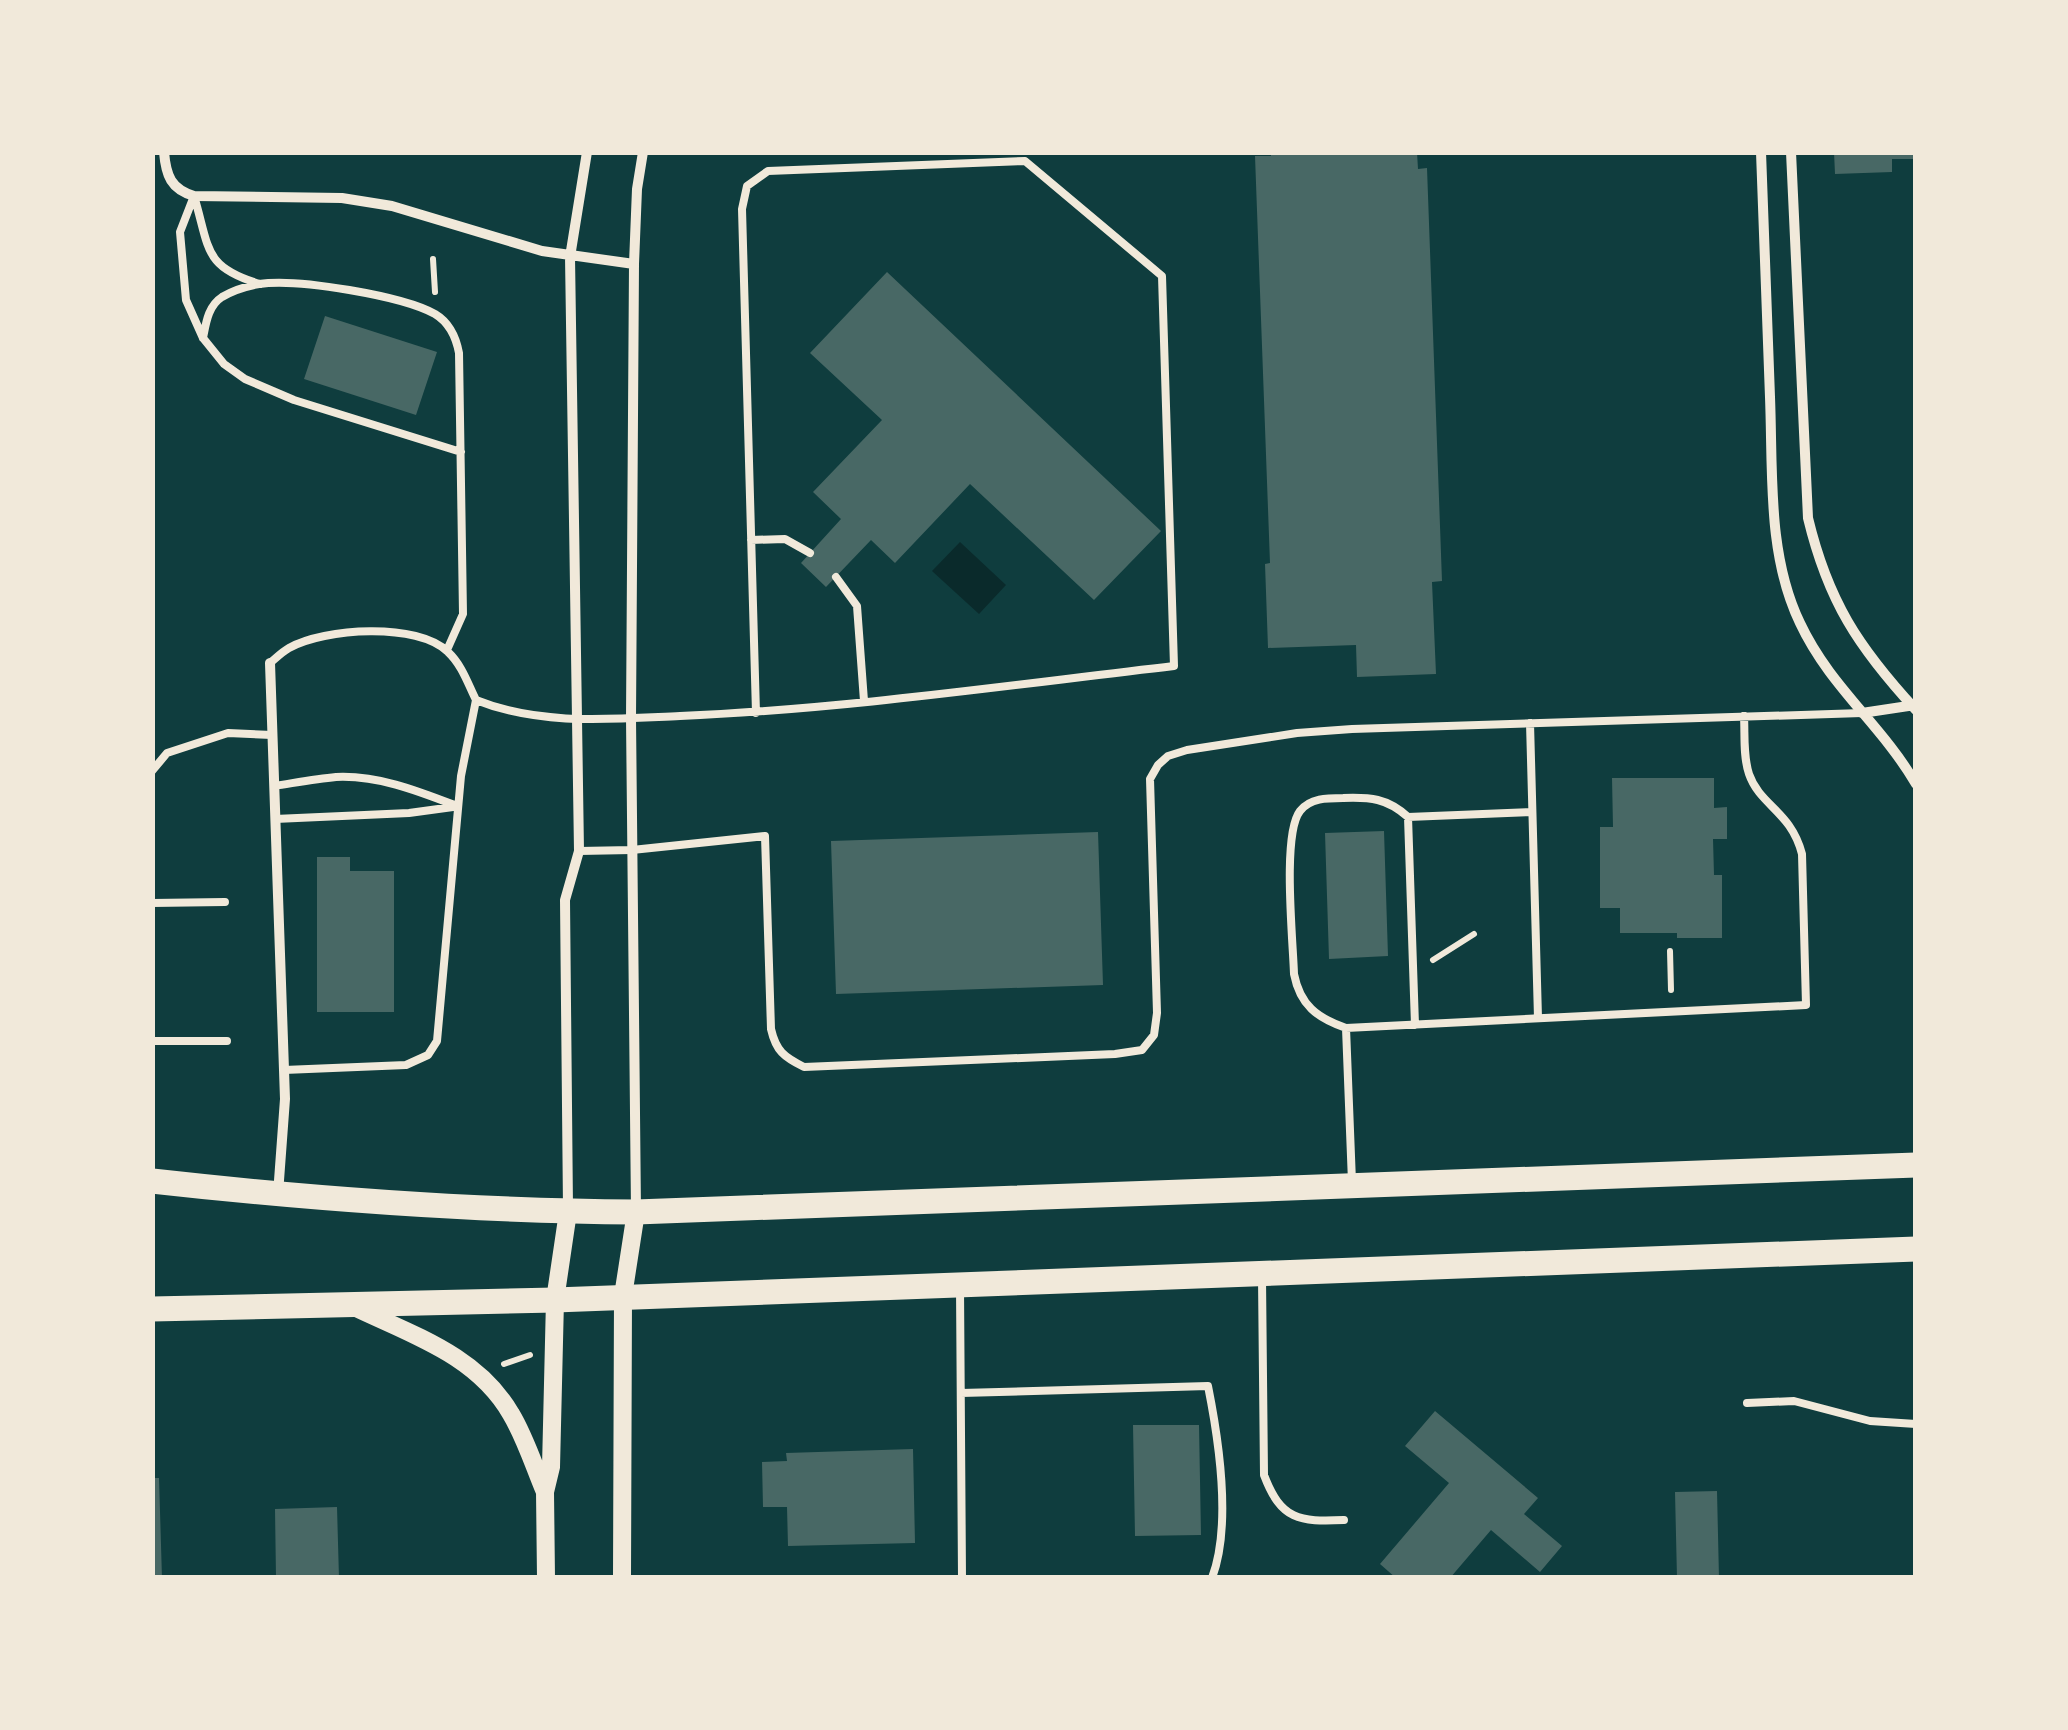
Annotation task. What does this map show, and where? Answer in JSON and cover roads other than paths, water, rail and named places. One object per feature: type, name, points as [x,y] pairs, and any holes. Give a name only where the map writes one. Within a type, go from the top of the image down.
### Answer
[{"type":"main road","points":[[152,1181],[278,1195],[568,1212],[636,1212],[1916,1165]]},
{"type":"main road","points":[[152,1310],[555,1300],[1916,1250]]},
{"type":"street","points":[[164,152],[170,184],[194,196],[292,196],[375,203],[570,257],[634,264]]},
{"type":"street","points":[[546,1578],[545,1492],[551,1467],[555,1300],[568,1212],[565,900],[579,851],[570,257],[586,152]]},
{"type":"street","points":[[622,1578],[623,1296],[636,1212],[631,718],[634,264],[637,189],[643,152]]},
{"type":"street","points":[[1761,152],[1778,546],[1785,583],[1816,657],[1898,755],[1916,784]]},
{"type":"street","points":[[1791,152],[1808,518],[1819,564],[1839,611],[1866,653],[1914,707]]},
{"type":"street","points":[[270,663],[285,1099],[278,1195]]},
{"type":"street","points":[[1862,713],[1914,707]]},
{"type":"street","points":[[350,1305],[463,1360],[486,1379],[511,1414],[545,1492]]},
{"type":"lane","points":[[476,700],[503,711],[579,719],[756,713],[1174,666],[1162,276],[1025,161],[768,171],[747,186],[742,210],[756,713]]},
{"type":"lane","points":[[194,196],[213,256],[223,271],[260,284],[325,287],[405,302],[437,315],[449,326],[460,353],[463,614],[446,650]]},
{"type":"lane","points":[[194,196],[180,232],[186,300],[203,338],[224,364],[245,379],[294,400],[460,452]]},
{"type":"lane","points":[[203,338],[210,311],[220,298],[260,284]]},
{"type":"lane","points":[[751,540],[785,539],[810,553]]},
{"type":"lane","points":[[836,578],[856,606],[864,701]]},
{"type":"lane","points":[[270,663],[290,647],[354,632],[392,632],[425,638],[446,650],[460,666],[476,700],[457,806],[436,1041],[428,1055],[406,1065],[284,1070]]},
{"type":"lane","points":[[579,851],[632,850],[765,836],[771,1029],[775,1048],[804,1066],[1115,1054],[1142,1050],[1154,1035],[1157,1013],[1150,780],[1158,764],[1168,756],[1297,733],[1862,713]]},
{"type":"lane","points":[[1532,812],[1408,817],[1395,805],[1374,797],[1323,798],[1308,803],[1292,825],[1294,955],[1298,994],[1310,1010],[1346,1028],[1806,1005],[1802,854],[1788,820],[1758,790],[1749,774],[1744,716]]},
{"type":"lane","points":[[1530,722],[1538,1018]]},
{"type":"lane","points":[[152,771],[167,753],[228,733],[272,735]]},
{"type":"lane","points":[[274,786],[338,777],[372,779],[457,806]]},
{"type":"lane","points":[[275,819],[409,813],[457,806]]},
{"type":"lane","points":[[1408,817],[1416,1025]]},
{"type":"lane","points":[[152,903],[225,902]]},
{"type":"lane","points":[[1346,1028],[1352,1187]]},
{"type":"lane","points":[[152,1041],[227,1041]]},
{"type":"lane","points":[[1262,1274],[1264,1475],[1272,1497],[1293,1517],[1344,1520]]},
{"type":"lane","points":[[960,1284],[962,1578]]},
{"type":"lane","points":[[961,1393],[1208,1386],[1220,1462],[1221,1554],[1212,1578]]},
{"type":"lane","points":[[1747,1403],[1794,1401],[1870,1421],[1916,1424]]},
{"type":"water","points":[[960,542],[1006,585],[979,614],[932,571]]}]
